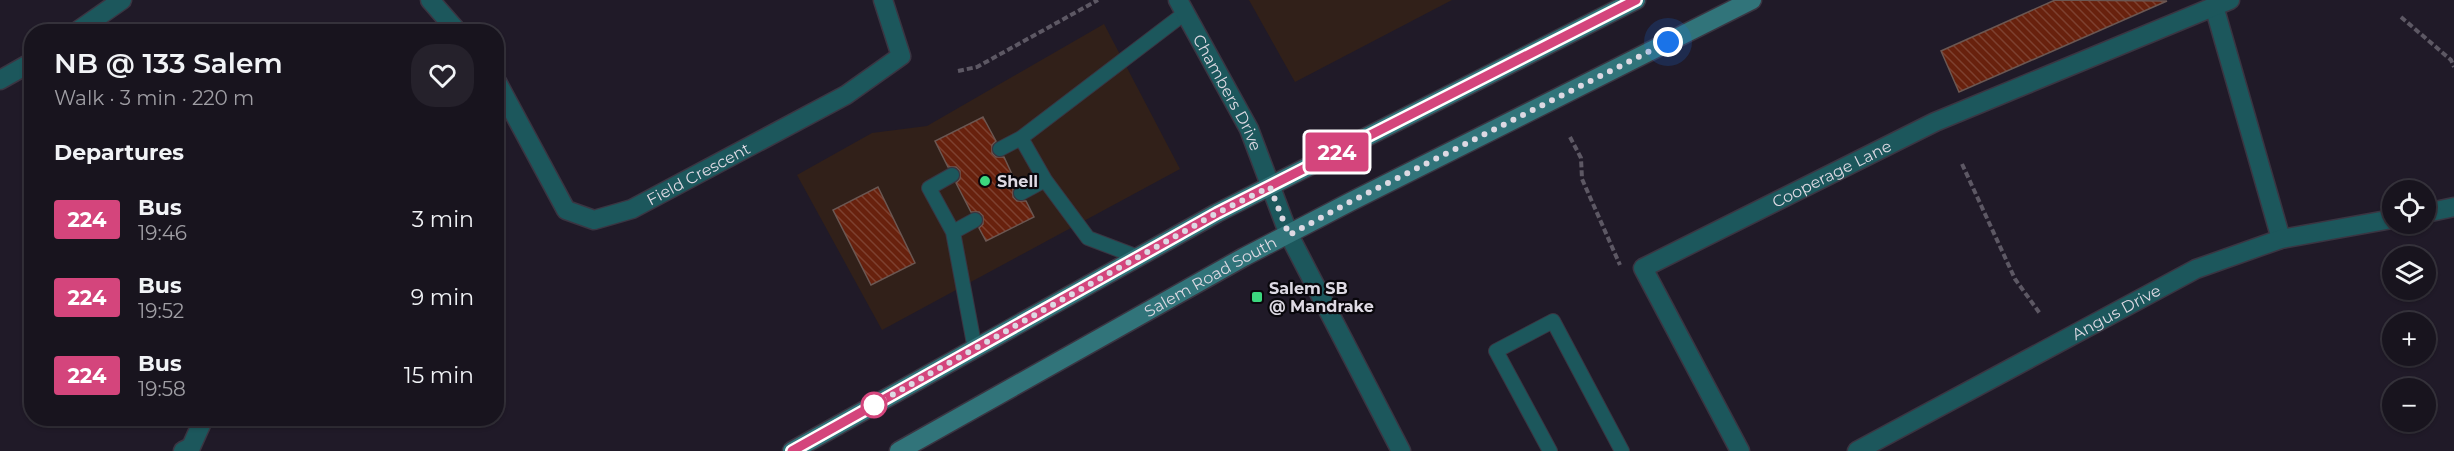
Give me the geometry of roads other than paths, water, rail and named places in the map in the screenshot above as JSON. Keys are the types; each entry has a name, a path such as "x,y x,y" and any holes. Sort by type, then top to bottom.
{"main road":[{"path":"792,451 1138,257 1636,0"},
{"name":"Salem Road South","path":"899,451 1244,257 1752,0"}],"street":[{"path":"88,24 122,0"},
{"path":"430,0 451,24"},
{"name":"Field Crescent","path":"504,95 566,210 594,220 632,209 846,95 901,56 883,0"},
{"name":"Cooperage Lane","path":"1740,451 1643,268 1935,122 2222,3 2281,239"},
{"name":"Chambers Drive","path":"1182,6 1249,129 1289,235 1401,451"},
{"path":"0,80 24,68"},
{"path":"2436,211 2454,207"},
{"name":"Angus Drive","path":"1857,451 2196,269 2281,239 2382,221"},
{"path":"183,451 191,447 200,426"}],"lane":[{"path":"1000,149 1021,138 1182,6"},
{"path":"1021,138 1045,180 1088,237 1138,257"},
{"path":"952,175 929,188 953,232 975,348"},
{"path":"1022,193 1045,180"},
{"path":"953,232 975,220"},
{"path":"1550,451 1496,351 1553,321 1616,449"}],"place":[{"name":"Shell","path":"985,181"},
{"name":"Salem SB @ Mandrake","path":"1257,297"}]}
